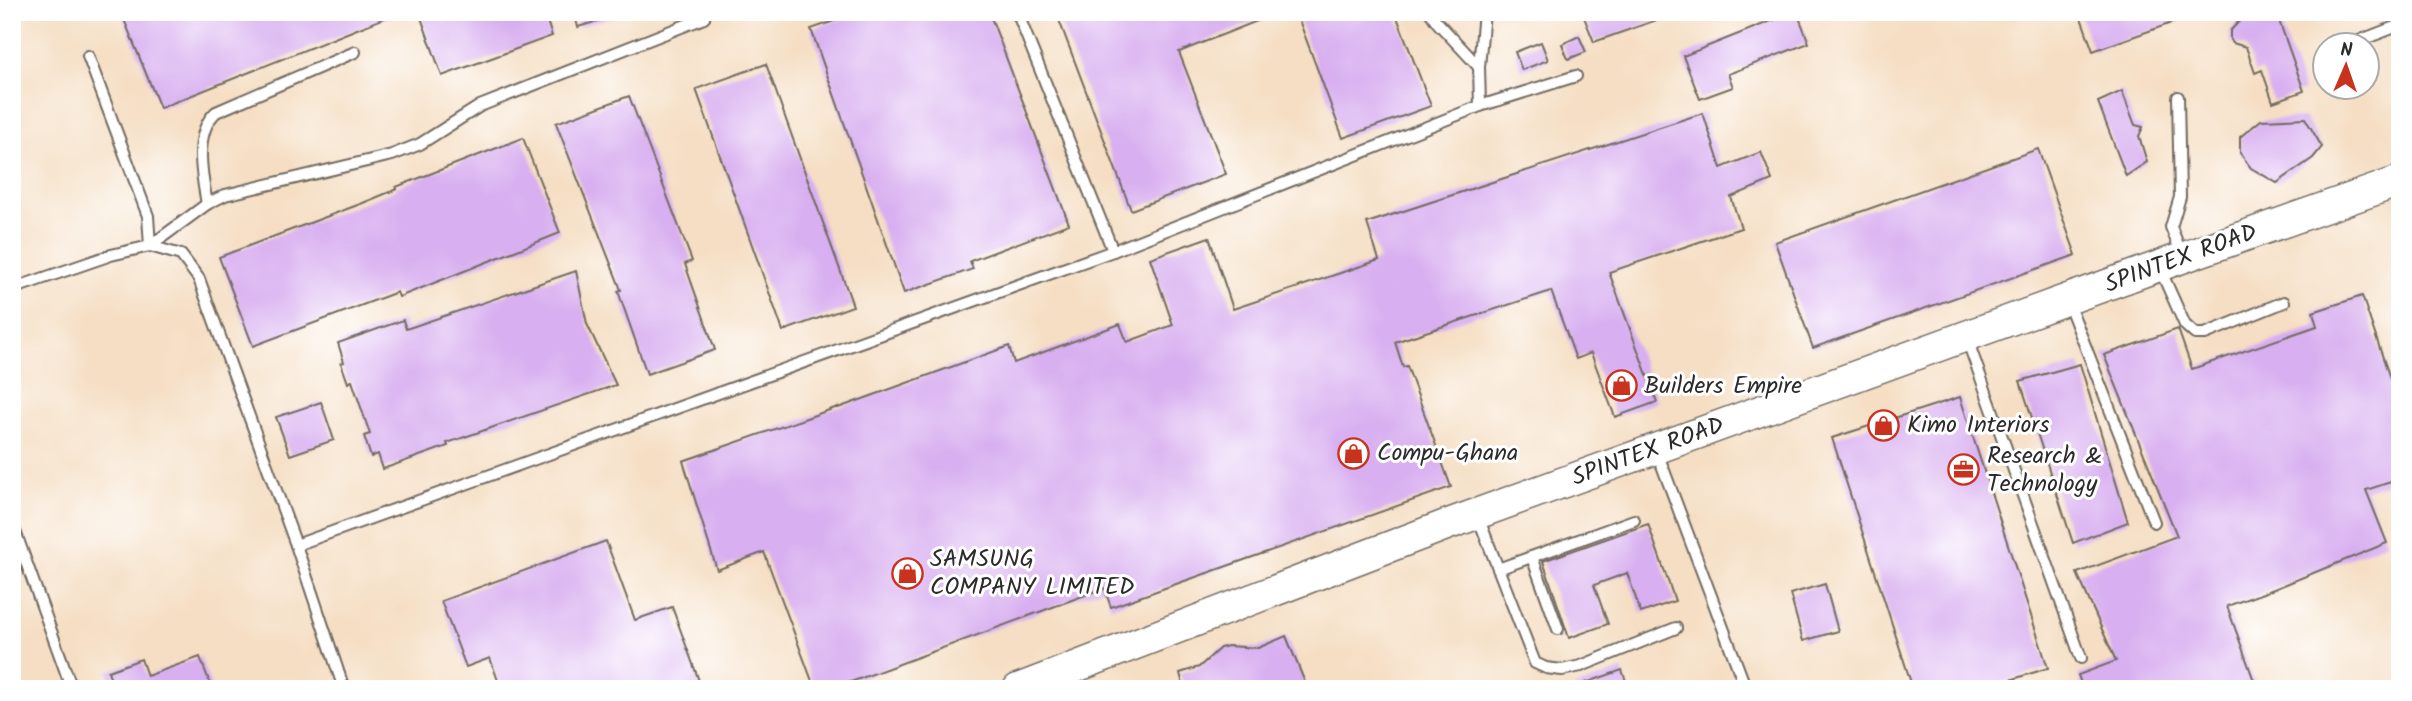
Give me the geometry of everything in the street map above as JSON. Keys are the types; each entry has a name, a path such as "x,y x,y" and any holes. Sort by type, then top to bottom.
{"main road":[{"name":"SPINTEX ROAD","path":"1018,689 1477,514 1966,336 2171,262 2391,192"}],"lane":[{"path":"1017,12 1113,251"},
{"path":"1430,12 1479,67"},
{"path":"1480,106 1479,67 1484,12"},
{"path":"12,289 111,255 150,246 207,204 225,195 392,155 420,144 480,106 704,18"},
{"path":"2380,33 2400,25"},
{"path":"207,204 202,159 207,120 216,112 355,51"},
{"path":"88,56 148,216 150,246"},
{"path":"296,545 1113,251 1480,106 1576,76"},
{"path":"2178,97 2180,197 2171,227 2171,262 2185,326 2195,334 2205,334 2284,302"},
{"path":"150,246 181,255 199,279 296,545 345,689"},
{"path":"2067,300 2154,522"},
{"path":"1966,336 2081,658"},
{"path":"1656,449 1746,689"},
{"path":"1477,514 1535,663 1562,670 1581,666 1676,628"},
{"path":"1498,569 1634,520"},
{"path":"12,523 72,689"},
{"path":"1532,557 1558,629"}],"building":[{"path":"121,12 397,12 397,13 160,108"},
{"path":"419,12 544,12 552,36 442,76"},
{"path":"574,12 615,12 615,16 578,27"},
{"path":"860,12 989,12 1069,224 970,261 973,269 904,293 811,29"},
{"path":"1056,12 1280,12 1179,52 1226,174 1131,210"},
{"path":"1296,12 1395,12 1431,106 1343,138"},
{"path":"1582,12 1673,12 1674,14 1594,42"},
{"path":"1797,12 1809,43 1728,74 1733,87 1700,99 1683,56"},
{"path":"2079,12 2196,12 2197,14 2093,51"},
{"path":"2248,12 2276,12 2304,91 2273,102 2262,70 2255,73 2246,47 2230,40 2230,31"},
{"path":"1579,36 1586,52 1568,59 1562,44"},
{"path":"1541,42 1548,60 1522,70 1515,52"},
{"path":"766,64 853,306 783,331 696,89"},
{"path":"2122,91 2135,125 2143,127 2139,136 2147,162 2126,176 2098,102"},
{"path":"629,96 692,261 685,264 715,350 647,374 618,291 621,290 556,123"},
{"path":"1703,113 1721,168 1761,152 1772,180 1731,197 1741,228 1609,272 1657,402 1615,417 1591,353 1576,359 1551,291 1395,342 1403,367 1407,366 1451,487 1111,607 1104,588 832,689 815,689 764,552 717,570 683,461 1009,346 1014,363 1120,324 1127,342 1173,325 1150,258 1209,237 1233,309 1379,260 1367,223"},
{"path":"2305,118 2322,147 2313,158 2277,183 2251,168 2240,153 2240,137 2261,120"},
{"path":"523,138 560,233 399,297 397,292 253,346 219,257 363,203 397,189 396,187"},
{"path":"2038,149 2076,255 1813,348 1775,242"},
{"path":"576,271 587,324 616,385 447,443 448,446 383,469 378,454 371,457 364,436 370,434 352,381 348,383 338,343 403,320 406,329"},
{"path":"2362,296 2400,408 2400,479 2366,490 2387,543 2227,606 2257,689 2083,689 2078,675 2116,661 2077,573 2177,536 2104,355 2178,329 2192,369 2317,326 2313,312"},
{"path":"2080,364 2128,522 2073,543 2020,381"},
{"path":"1960,397 2048,668 1982,689 1913,689 1832,438"},
{"path":"321,402 334,440 290,455 276,417"},
{"path":"1648,524 1675,601 1641,613 1627,573 1594,585 1608,624 1569,638 1543,561"},
{"path":"606,541 635,620 672,607 702,689 501,689 490,658 466,667 441,601"},
{"path":"1825,584 1838,631 1803,641 1790,594"},
{"path":"1286,636 1306,685 1298,689 1184,689 1180,673 1199,667 1220,648 1258,648"},
{"path":"200,657 212,689 114,689 108,671 141,659 147,676"},
{"path":"1622,670 1629,689 1574,687"}],"place":[{"name":"Builders Empire","path":"1621,386"},
{"name":"Kimo Interiors","path":"1884,425"},
{"name":"Compu-Ghana","path":"1354,453"},
{"name":"Research & Technology","path":"1964,470"},
{"name":"SAMSUNG COMPANY LIMITED","path":"907,573"}]}
